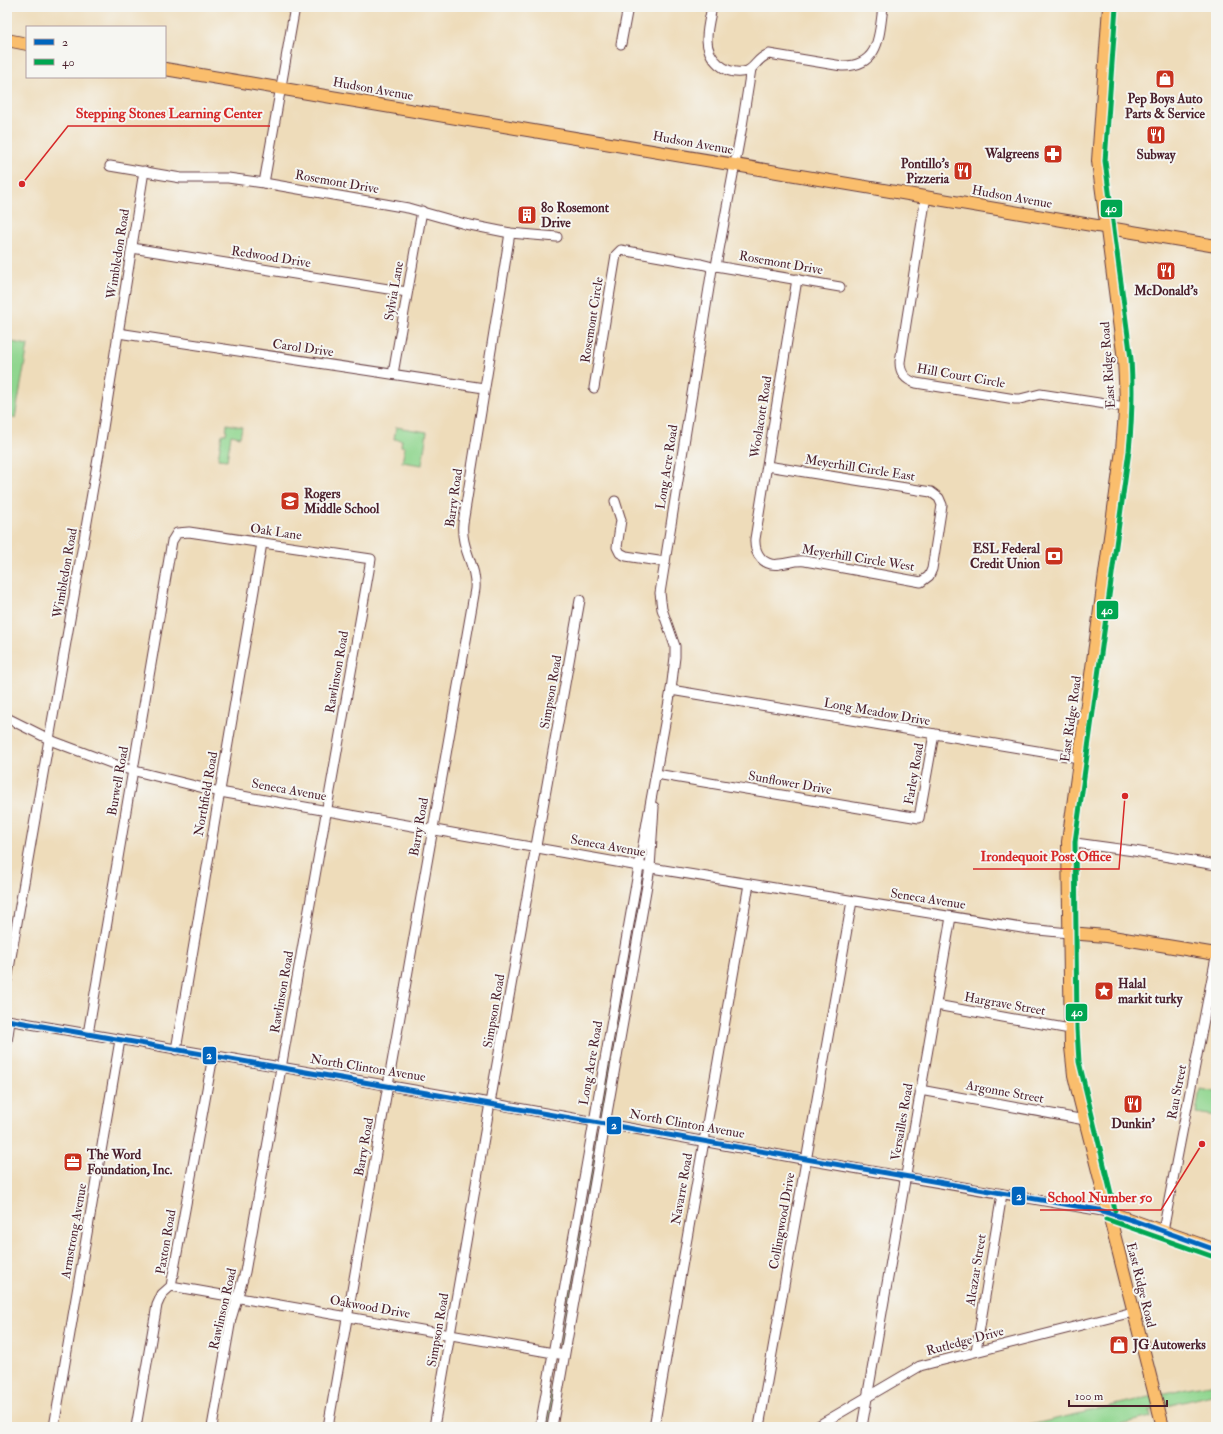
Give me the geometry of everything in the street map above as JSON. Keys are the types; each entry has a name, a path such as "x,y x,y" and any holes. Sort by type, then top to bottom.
{"main road":[{"name":"East Ridge Road","path":"1109,7 1098,156 1124,360 1125,407 1122,450 1068,842 1070,1029 1072,1063 1085,1120 1163,1427"},
{"path":"7,40 26,44"},
{"name":"Hudson Avenue","path":"166,69 280,87 1214,245"},
{"name":"Seneca Avenue","path":"1069,933 1106,936 1216,954"},
{"name":"North Clinton Avenue","path":"1108,1212 1216,1250"}],"street":[{"path":"264,183 295,7"},
{"path":"621,44 628,7"},
{"path":"712,7 707,38 709,51 717,63 728,70 742,71 751,68 759,59 769,54 842,66 852,66 861,63 870,56 876,47 884,7"},
{"name":"Long Acre Road","path":"552,1427 605,1124 645,867 656,774 671,690 675,646 660,601 664,562 714,268 735,164 751,68"},
{"name":"Rosemont Drive","path":"110,166 181,178 228,178 264,183 408,208 465,224 510,233 557,237"},
{"name":"Wimbledon Road","path":"7,980 99,456 144,171"},
{"name":"Hill Court Circle","path":"926,196 900,362 900,368 904,376 916,383 986,395 1020,398 1040,394 1125,407"},
{"name":"Sylvia Lane","path":"393,374 422,211"},
{"name":"Barry Road","path":"328,1427 475,589 475,576 465,550 462,530 510,233"},
{"name":"Redwood Drive","path":"132,248 407,292"},
{"name":"Rosemont Drive","path":"616,255 621,250 701,264 714,268 797,279 840,287"},
{"name":"Rosemont Circle","path":"594,388 616,255"},
{"name":"Woolacott Road","path":"759,557 755,550 755,539 797,279"},
{"name":"Carol Drive","path":"118,333 484,388"},
{"name":"Meyerhill Circle East","path":"767,466 931,492 939,498 942,505"},
{"path":"615,501 621,520 617,547 620,553 626,556 664,562"},
{"name":"Meyerhill Circle West","path":"759,557 778,565 796,560 805,561 921,582 929,576 932,569 942,505"},
{"name":"Oak Lane","path":"177,533 189,532 371,559"},
{"name":"Burwell Road","path":"88,1034 172,541 177,533"},
{"name":"Northfield Road","path":"176,1050 262,543"},
{"name":"Rawlinson Road","path":"212,1427 231,1319 245,1272 371,559"},
{"name":"Simpson Road","path":"434,1427 580,600"},
{"name":"Long Meadow Drive","path":"671,690 1079,758"},
{"name":"Seneca Avenue","path":"7,718 48,740 133,771 220,792 645,867 951,917 1069,933"},
{"name":"Farley Road","path":"919,818 934,734"},
{"name":"Sunflower Drive","path":"656,774 919,818"},
{"path":"1068,842 1216,864"},
{"name":"Long Acre Road","path":"540,1427 594,1122 645,867"},
{"name":"Navarre Road","path":"654,1427 749,884"},
{"name":"Collingwood Drive","path":"759,1427 852,900"},
{"name":"Versailles Road","path":"862,1427 951,917"},
{"name":"Rau Street","path":"1163,1231 1216,957"},
{"name":"Hargrave Street","path":"936,1005 1070,1029"},
{"path":"7,1042 9,1020"},
{"name":"North Clinton Avenue","path":"9,1020 1108,1212"},
{"name":"Armstrong Avenue","path":"54,1427 120,1040"},
{"name":"Paxton Road","path":"136,1427 157,1305 162,1294 171,1286 213,1056"},
{"name":"Argonne Street","path":"920,1090 1085,1120"},
{"name":"Alcazar Street","path":"976,1351 1002,1194"},
{"name":"Oakwood Drive","path":"171,1286 564,1355"},
{"name":"Rutledge Drive","path":"816,1427 920,1366 1134,1312"}],"green space":[{"path":"7,341 28,345 15,418 7,416"},
{"path":"227,424 242,427 240,437 231,435 227,460 218,459 222,434 226,434"},
{"path":"396,427 427,432 422,465 402,462 405,447 401,446 402,440 394,439"},
{"path":"645,872 603,1118 599,1118 642,873"},
{"path":"1200,1089 1216,1092 1216,1116 1196,1113"},
{"path":"599,1128 601,1131 562,1350 558,1350 596,1129"},
{"path":"556,1359 560,1359 549,1427 543,1427"},
{"path":"1216,1383 1216,1394 1150,1410 1151,1417 1109,1427 1022,1427 1187,1388"}],"transit line":[{"name":"40","path":"1115,1210 1079,1062 1077,1029 1075,842 1129,451 1131,416 1131,359 1105,161 1116,7"},
{"name":"2","path":"7,1020 1099,1210 1135,1221 1216,1250"},
{"name":"40","path":"1106,1219 1214,1257"}],"place":[{"name":"Pep Boys Auto Parts & Service","path":"1165,79"},
{"name":"Subway","path":"1156,135"},
{"name":"Walgreens","path":"1053,154"},
{"name":"Pontillo's Pizzeria","path":"963,171"},
{"name":"Stepping Stones Learning Center","path":"22,184"},
{"name":"80 Rosemont Drive","path":"527,215"},
{"name":"McDonald's","path":"1166,271"},
{"name":"Rogers Middle School","path":"290,501"},
{"name":"ESL Federal Credit Union","path":"1054,556"},
{"name":"Irondequoit Post Office","path":"1125,796"},
{"name":"Halal markit turky","path":"1104,991"},
{"name":"Dunkin'","path":"1133,1104"},
{"name":"School Number 50","path":"1202,1144"},
{"name":"The Word Foundation, Inc.","path":"73,1162"},
{"name":"JG Autowerks","path":"1119,1345"}]}
